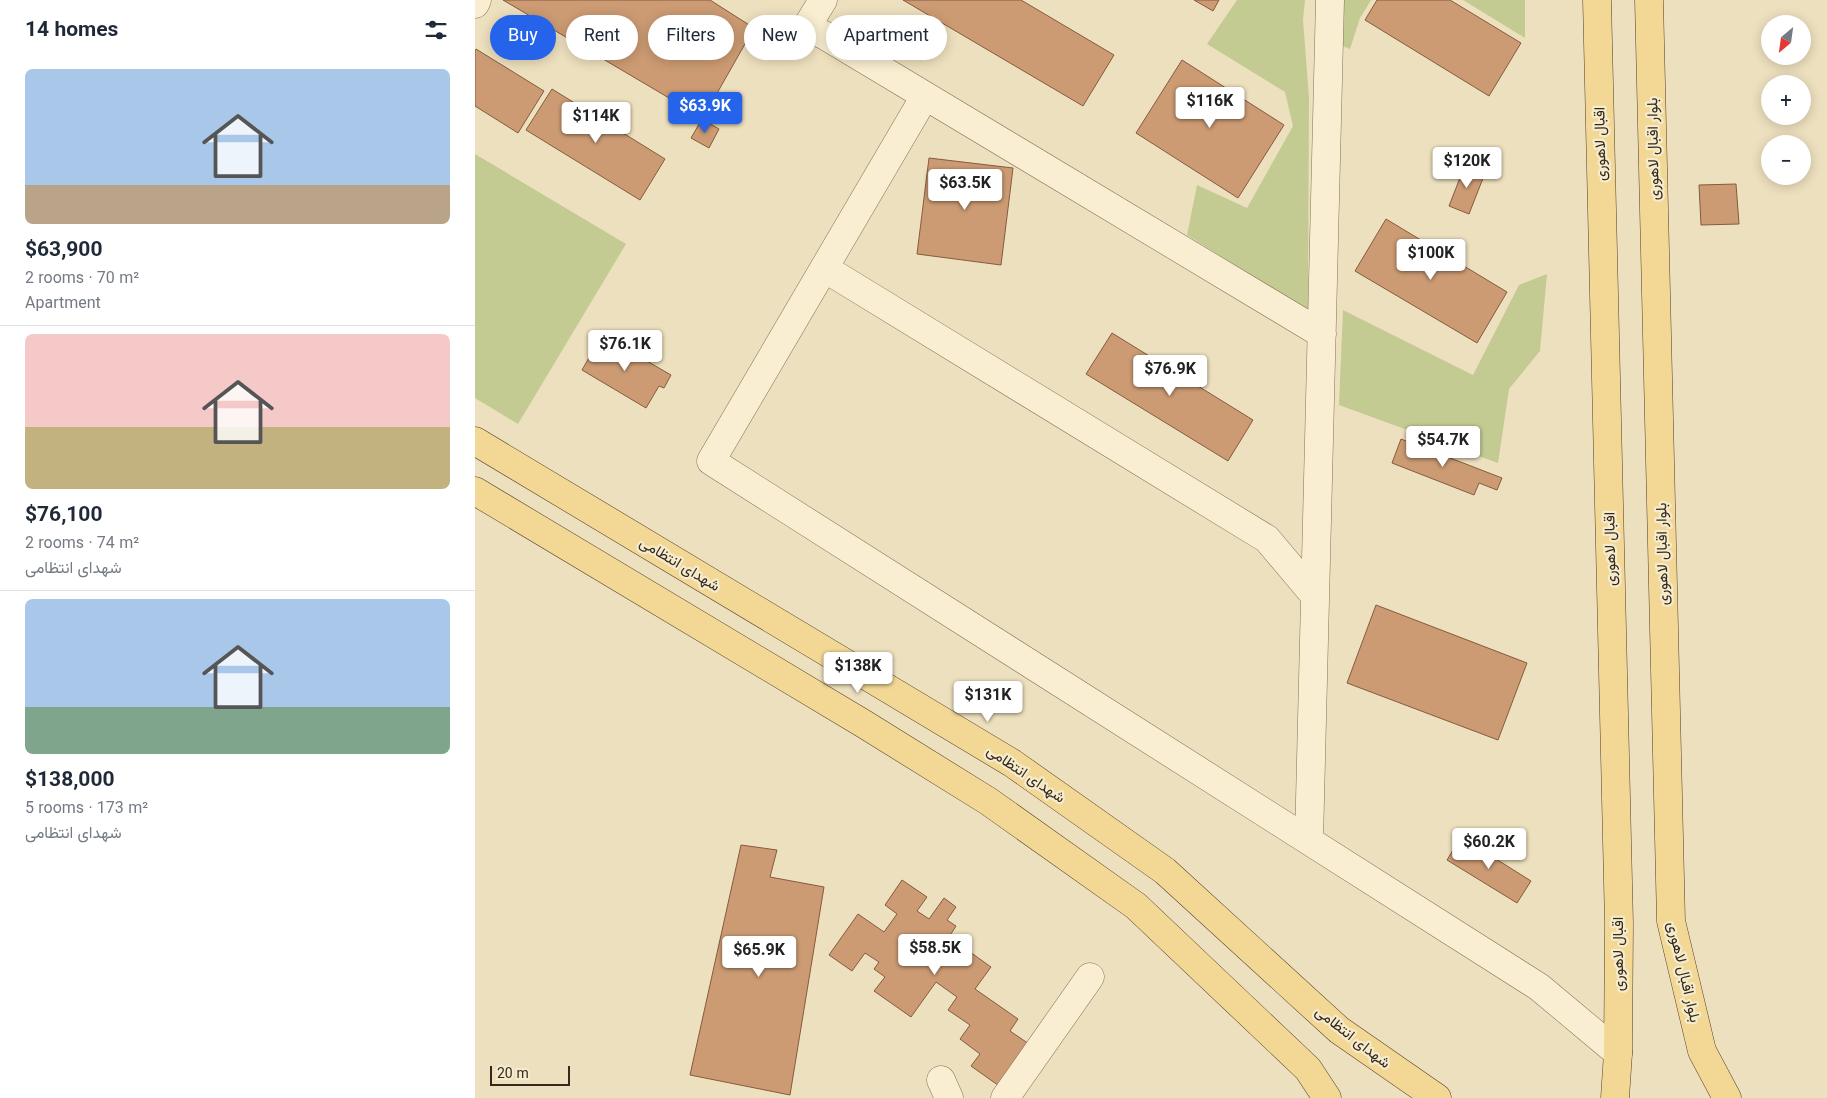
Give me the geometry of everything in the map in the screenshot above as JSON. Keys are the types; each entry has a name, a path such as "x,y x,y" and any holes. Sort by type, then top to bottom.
{"main road":[{"name":"اقبال لاهوری","path":"1597,0 1619,914 1619,1053 1615,1098"},
{"name":"بلوار اقبال لاهوری","path":"1649,0 1671,921 1702,1051 1727,1098"},
{"name":"شهدای انتظامی","path":"475,441 1012,763 1165,871 1339,1030 1437,1098"},
{"path":"475,491 989,801 1136,906 1308,1069 1327,1098"},
{"path":"864,724 887,688"}],"lane":[{"path":"475,4 477,0"},
{"path":"823,0 806,28 824,35 1322,334"},
{"path":"1309,840 1330,0"},
{"path":"925,96 711,461 1539,987 1619,1053"},
{"path":"824,268 1267,539 1315,596"},
{"path":"1005,1098 1091,977"}],"green space":[{"path":"1237,0 1305,0 1303,20 1309,98 1308,311 1187,235 1197,185 1247,208 1293,126 1285,92 1207,44"},
{"path":"1338,0 1371,0 1360,18 1350,49 1336,43"},
{"path":"1463,0 1525,0 1525,38"},
{"path":"475,154 626,244 518,424 475,398"},
{"path":"1547,274 1540,351 1509,389 1498,463 1339,405 1343,310 1473,375 1519,285"}],"building":[{"path":"503,0 710,0 734,15 648,15 648,60 734,60 734,15 744,22 744,46 703,118 605,60 638,60 638,15 566,15 566,37 556,31 556,15 528,15"},
{"path":"903,0 1021,0 1114,55 1083,106 947,26 947,15 928,15"},
{"path":"1194,0 1219,0 1213,11"},
{"path":"1377,0 1450,0 1521,43 1489,96 1365,20"},
{"path":"476,49 490,58 490,60 494,60 544,91 518,133 475,106"},
{"path":"1182,60 1284,125 1238,198 1136,133"},
{"path":"552,89 665,159 640,200 526,130"},
{"path":"702,119 719,129 709,148 691,138"},
{"path":"929,158 1013,168 1001,265 917,254"},
{"path":"1465,165 1485,173 1469,214 1449,206"},
{"path":"1736,184 1739,224 1701,225 1699,185"},
{"path":"1386,219 1507,292 1477,343 1355,271"},
{"path":"1112,333 1253,420 1228,461 1086,374"},
{"path":"602,335 671,375 664,388 659,386 646,408 582,370"},
{"path":"1401,439 1502,478 1497,490 1479,483 1474,495 1392,463"},
{"path":"1376,605 1527,663 1498,740 1347,683"},
{"path":"1461,837 1531,881 1517,903 1447,860"},
{"path":"741,845 777,850 770,877 824,887 790,1095 690,1075"},
{"path":"902,880 927,897 917,911 929,919 944,898 956,907 947,920 956,926 949,937 991,967 975,989 1018,1019 1010,1031 1032,1046 1002,1088 971,1066 980,1054 960,1039 970,1025 948,1010 957,997 936,982 911,1017 874,991 885,977 874,969 879,962 865,953 852,971 829,955 858,914 884,932 897,914 885,905"}]}
